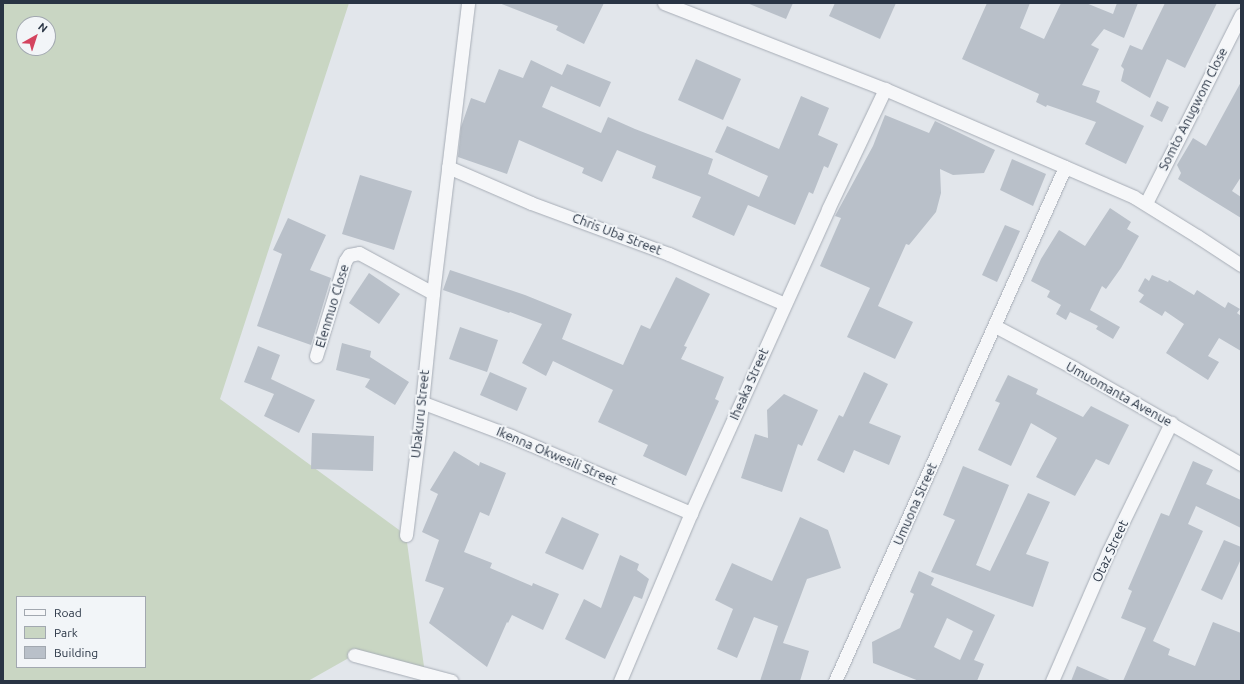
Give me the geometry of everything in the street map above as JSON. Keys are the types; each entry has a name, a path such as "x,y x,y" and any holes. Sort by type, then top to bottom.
{"street":[{"name":"Ubakuru Street","path":"406,535 468,3"},
{"path":"664,3 885,89 1146,203 1241,265"},
{"name":"Somto Anugwom Close","path":"1146,203 1241,15"},
{"name":"Iheaka Street","path":"620,681 691,512 785,304 885,89"},
{"name":"Chris Uba Street","path":"448,167 531,203 670,254 785,304"},
{"name":"Umuona Street","path":"835,681 1065,167"},
{"name":"Elenmuo Close","path":"316,356 345,260 349,255 359,254 433,293"},
{"name":"Umuomanta Avenue","path":"995,326 1074,368 1241,464"},
{"name":"Ikenna Okwesili Street","path":"422,402 511,436 691,512"},
{"name":"Otaz Street","path":"1052,681 1108,552 1170,423"},
{"path":"354,655 452,681"}],"green space":[{"path":"3,3 349,3 220,399 406,535 425,674 354,655 308,681 3,681"}],"building":[{"path":"499,3 604,3 584,44 556,30 558,26"},
{"path":"747,3 793,3 786,19"},
{"path":"835,3 896,3 880,39 829,16"},
{"path":"987,3 1030,3 1020,28 1044,39 1061,3 1086,3 1113,14 1117,3 1138,3 1124,38 1104,29 1091,45 1099,49 1082,85 1100,91 1096,102 1144,126 1126,164 1085,144 1096,122 1047,105 1046,107 1036,102 1039,94 962,59"},
{"path":"1165,3 1217,3 1185,68 1167,59 1150,98 1121,81 1124,69 1121,66 1130,45 1142,50"},
{"path":"696,59 741,79 723,120 678,100"},
{"path":"531,60 562,75 567,64 611,82 600,107 551,86 542,107 601,133 608,117 713,159 708,174 759,197 768,176 715,152 727,126 779,149 801,96 829,108 818,135 838,144 828,168 824,166 813,194 809,192 795,225 748,205 734,236 692,217 701,197 652,178 656,166 617,150 602,182 582,173 584,168 519,140 507,174 458,157 461,127 471,98 485,103 499,69 523,78"},
{"path":"1241,82 1241,177 1232,191 1241,197 1241,218 1178,179 1181,173 1177,165 1193,138 1206,146"},
{"path":"1157,101 1169,107 1162,122 1150,116"},
{"path":"885,115 929,133 935,121 995,150 984,173 953,175 940,169 941,193 936,212 909,245 906,244 878,306 913,322 895,359 847,337 870,288 820,266 841,218 835,216 873,146"},
{"path":"1012,159 1046,174 1033,206 1000,190"},
{"path":"360,175 412,191 394,250 342,234"},
{"path":"1110,208 1131,222 1127,229 1139,236 1121,268 1106,289 1102,286 1090,310 1120,327 1113,339 1096,329 1098,326 1070,312 1066,320 1056,314 1061,305 1047,297 1050,291 1031,281 1041,259 1059,230 1085,246"},
{"path":"288,218 326,235 310,270 331,278 311,345 257,326 282,254 273,250"},
{"path":"1005,225 1020,231 997,282 982,275"},
{"path":"450,270 525,295 572,314 562,339 623,365 641,325 650,329 676,277 710,294 684,346 687,347 681,359 724,377 715,399 719,401 686,476 643,456 648,445 598,422 613,390 553,361 546,376 522,363 542,324 443,290"},
{"path":"369,273 400,294 379,324 349,303"},
{"path":"1152,275 1168,282 1169,280 1194,295 1197,290 1225,308 1228,302 1240,309 1237,313 1241,316 1241,351 1219,338 1208,356 1219,362 1208,380 1166,353 1184,324 1165,311 1162,316 1139,302 1144,295 1138,291 1145,278 1149,281"},
{"path":"460,327 498,340 487,372 449,359"},
{"path":"342,343 371,351 370,357 409,382 395,405 365,387 370,379 336,370"},
{"path":"258,346 280,355 271,379 315,400 299,433 264,416 274,394 244,382"},
{"path":"490,372 527,388 517,411 480,395"},
{"path":"864,372 888,384 869,423 901,436 889,465 854,450 844,473 817,460 839,415 843,417"},
{"path":"1008,375 1038,389 1036,394 1083,417 1091,406 1129,425 1109,465 1096,459 1075,496 1036,477 1057,438 1031,423 1011,466 978,450 1000,403 995,401"},
{"path":"784,394 818,410 802,446 798,444 782,492 741,478 755,434 768,438 767,410"},
{"path":"312,433 374,436 373,471 311,469"},
{"path":"454,451 479,466 480,462 506,473 489,516 480,512 464,552 492,563 490,568 532,586 533,583 559,594 543,630 512,615 508,623 507,622 487,667 429,623 444,588 425,581 439,540 422,532 438,494 430,490"},
{"path":"1193,461 1213,470 1206,484 1241,500 1241,528 1196,506 1188,524 1203,531 1153,641 1170,649 1168,655 1195,666 1213,622 1241,633 1241,681 1123,681 1146,628 1121,618 1132,591 1128,589 1161,513 1169,516"},
{"path":"963,466 1009,485 976,565 990,571 1028,493 1050,502 1026,554 1049,562 1033,607 931,572 955,520 943,515"},
{"path":"562,517 599,534 583,570 545,553"},
{"path":"800,517 828,530 841,568 807,579 783,643 809,651 800,681 760,681 778,626 754,617 737,658 717,649 733,609 715,600 732,563 772,581"},
{"path":"1224,540 1241,547 1241,559 1222,600 1201,590"},
{"path":"620,555 639,564 637,570 649,579 642,599 634,596 605,659 565,639 584,599 601,608"},
{"path":"919,571 934,578 931,585 995,615 974,660 984,664 977,681 919,681 873,663 872,642 900,628 914,594 910,592","holes":["947,618 973,631 960,660 934,647"]},
{"path":"1077,666 1112,681 1071,681"}]}
